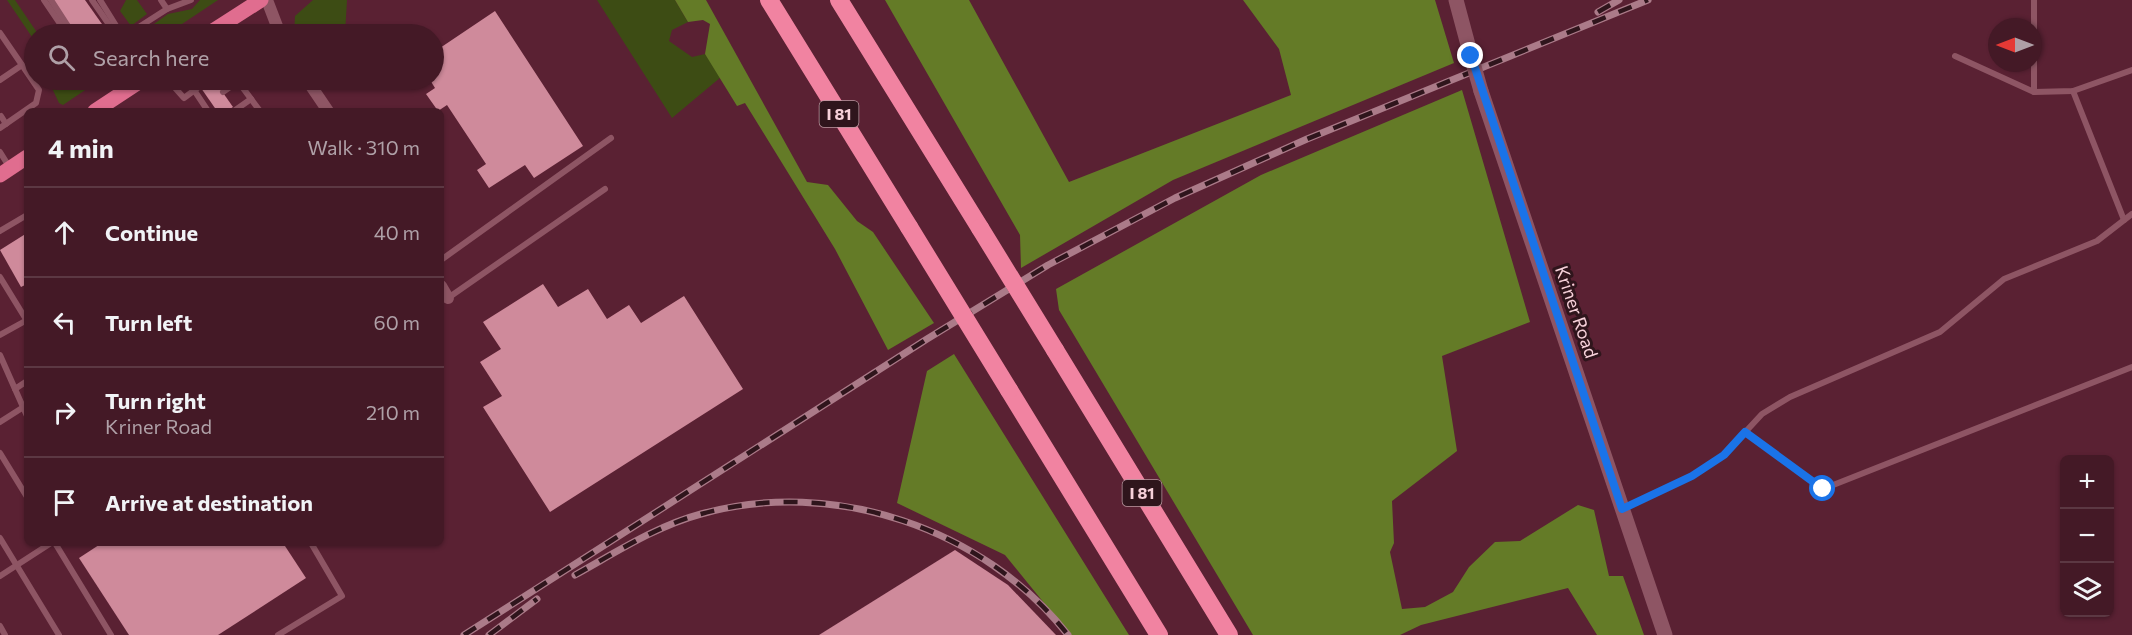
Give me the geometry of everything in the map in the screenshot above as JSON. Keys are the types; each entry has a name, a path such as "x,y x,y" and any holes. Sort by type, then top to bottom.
{"highway":[{"name":"I 81","path":"769,0 1159,635"},
{"name":"I 81","path":"839,0 1229,635"}],"main road":[{"path":"224,24 261,0"},
{"path":"100,108 127,90"},
{"path":"5,172 24,159"}],"street":[{"path":"267,0 276,24"},
{"name":"Kriner Road","path":"1456,0 1481,91 1665,635"},
{"path":"314,90 326,108"},
{"path":"444,291 448,298"}],"lane":[{"path":"44,0 60,24"},
{"path":"51,0 67,24"},
{"path":"92,0 108,24"},
{"path":"100,0 117,24"},
{"path":"161,0 167,9"},
{"path":"141,24 167,9 191,0"},
{"path":"2034,0 2034,92"},
{"path":"0,33 24,68"},
{"path":"1955,56 2034,92 2073,91 2132,70"},
{"path":"4,88 0,80 22,65"},
{"path":"29,108 36,103 39,90"},
{"path":"177,90 184,98 194,90 207,106"},
{"path":"245,90 258,108"},
{"path":"2073,91 2124,220"},
{"path":"238,108 251,99"},
{"path":"17,107 21,114"},
{"path":"1,116 3,126 24,112"},
{"path":"444,258 611,138"},
{"path":"0,152 5,172"},
{"path":"448,298 605,189"},
{"path":"1622,509 1692,476 1716,460 1762,414 1791,397 1940,332 2004,279 2097,241 2132,214"},
{"path":"0,231 24,217"},
{"path":"0,277 24,315"},
{"path":"0,335 24,322"},
{"path":"0,355 24,411"},
{"path":"1745,432 1823,489 2132,367"},
{"path":"15,388 24,383"},
{"path":"0,422 22,408"},
{"path":"0,453 24,492"},
{"path":"0,538 59,635"},
{"path":"0,576 48,546"},
{"path":"55,546 111,635"},
{"path":"278,635 342,596 313,546"},
{"path":"0,627 5,635"}],"green space":[{"path":"7,0 15,0 31,24 24,25"},
{"path":"126,0 137,0 147,14 134,24 130,24 120,11"},
{"path":"200,0 218,0 182,24 154,24 168,14 192,9"},
{"path":"313,0 347,0 346,24 295,24 295,16"},
{"path":"597,0 675,0 688,22 672,30 669,41 692,57 705,54 721,77 672,118"},
{"path":"675,0 706,0 807,182 828,185 857,221 873,232 934,323 888,350 835,249 745,103 737,106 705,54 710,24 703,20 688,22"},
{"path":"885,0 969,0 1069,182 1291,95 1279,49 1243,0 1435,0 1454,63 1173,180 1021,268 1020,235"},
{"path":"53,90 85,90 63,105 59,103"},
{"path":"1462,90 1530,322 1442,356 1457,451 1392,501 1394,543 1390,552 1402,609 1425,607 1453,592 1469,567 1495,542 1520,541 1578,505 1594,510 1609,576 1623,576 1644,635 1597,635 1568,588 1421,625 1400,635 1253,635 1059,310 1056,289 1261,175"},
{"path":"954,354 1129,635 1070,635 1005,555 897,503 927,371"}],"building":[{"path":"52,0 85,0 102,24 69,24"},
{"path":"495,11 583,146 534,178 525,165 489,188 477,170 486,164 447,105 436,108 426,94 432,90 444,90 444,45"},
{"path":"202,90 221,90 233,107 215,108"},
{"path":"24,235 24,286 21,287 0,250"},
{"path":"543,284 558,307 588,289 607,319 629,305 641,323 684,296 743,389 550,512 483,407 502,396 480,362 501,349 483,322"},
{"path":"97,546 285,546 306,578 218,635 129,635 79,558"},
{"path":"955,550 1008,585 1056,635 819,635"}],"railway":[{"path":"1598,12 1619,0"},
{"path":"464,635 927,339 1048,265 1175,198 1307,139 1648,0"},
{"path":"575,575 652,533 701,514 751,504 802,502 853,508 903,521 950,540 994,566 1034,598 1068,635"},
{"path":"489,635 537,599"}],"route":[{"path":"1471,56 1622,509 1692,476 1724,455 1745,432 1823,489"}]}
